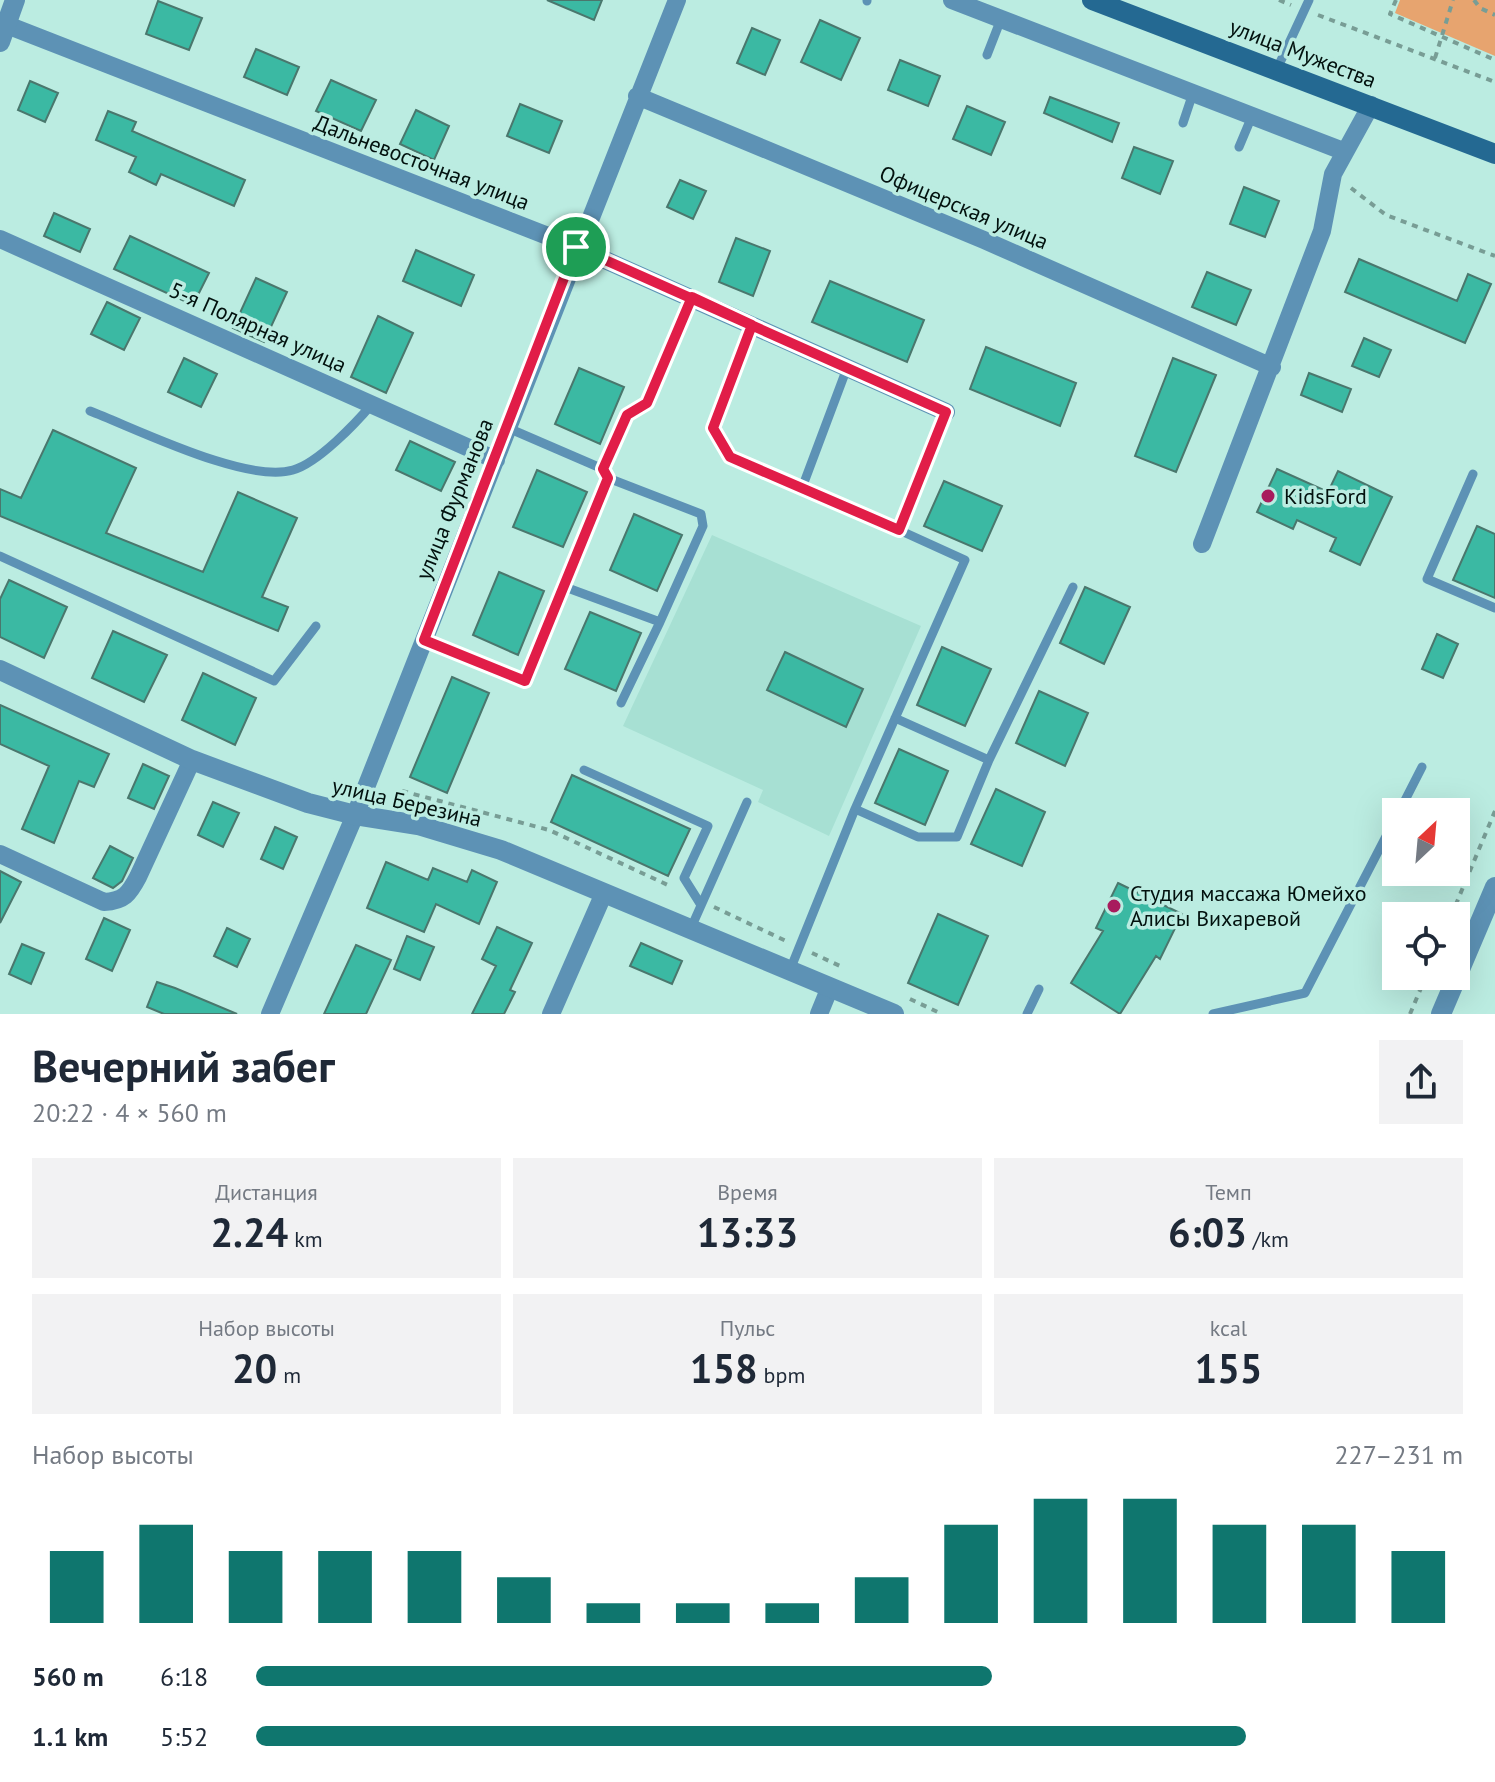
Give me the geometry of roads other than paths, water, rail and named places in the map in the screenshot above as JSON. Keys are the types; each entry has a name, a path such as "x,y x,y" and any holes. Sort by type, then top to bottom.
{"main road":[{"name":"улица Мужества","path":"1092,0 1495,154"}],"street":[{"path":"4,34 15,0"},
{"name":"улица Фурманова","path":"270,1014 355,815 496,460 576,247 677,0"},
{"path":"952,0 1343,151"},
{"name":"Дальневосточная улица","path":"4,34 576,247 946,412"},
{"name":"Офицерская улица","path":"637,96 984,240 1272,367"},
{"path":"1202,544 1322,231 1333,174 1371,105"},
{"name":"5-я Полярная улица","path":"0,239 496,460"},
{"name":"улица Березина","path":"0,670 192,760 308,803 355,815 418,825 472,841 691,928 894,1014"},
{"path":"0,854 104,902 118,901 129,895 192,760"},
{"path":"1441,1014 1495,887"},
{"path":"551,1014 604,893"},
{"path":"819,1014 830,987"}],"lane":[{"path":"1277,69 1307,5"},
{"path":"987,55 1001,19"},
{"path":"1183,123 1193,93"},
{"path":"1239,147 1252,116"},
{"path":"424,640 525,681 565,587 627,415 647,403 692,297"},
{"path":"752,325 713,428 730,457 965,560 855,809 790,970"},
{"path":"802,488 847,368"},
{"path":"90,411 247,471 262,471 294,470 345,435 372,404"},
{"path":"899,530 946,412"},
{"path":"508,428 701,514 703,526 621,703"},
{"path":"1473,474 1427,579 1495,608"},
{"path":"1,559 274,681 316,626"},
{"path":"565,587 660,622"},
{"path":"855,809 918,837 957,837 989,760 1073,587"},
{"path":"895,718 989,760"},
{"path":"1406,798 1422,767"},
{"path":"584,770 708,826 684,878 701,905"},
{"path":"691,928 747,802"},
{"path":"1213,1014 1305,993 1382,844"},
{"path":"1027,1014 1039,989"}],"place":[{"name":"KidsFord","path":"1268,496"},
{"name":"Студия массажа Юмейхо Алисы Вихаревой","path":"1114,906"}]}
